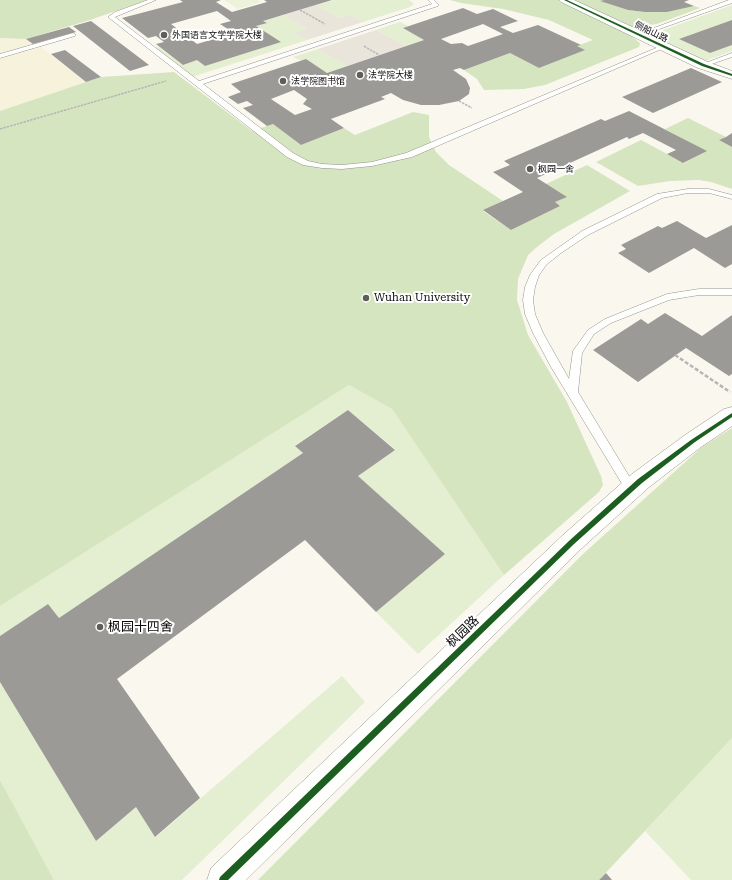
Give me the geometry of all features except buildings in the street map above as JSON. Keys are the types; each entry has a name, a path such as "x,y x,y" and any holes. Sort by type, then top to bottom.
{"street":[{"name":"侧船山路","path":"565,0 703,65 732,75"},
{"name":"枫园路","path":"223,880 572,542 631,489 693,441 732,415"}],"lane":[{"path":"153,0 117,13 111,17 186,76 298,160 322,166 360,166 390,161 409,155 663,47"},
{"path":"197,84 436,5 430,0"},
{"path":"638,35 732,1"},
{"path":"0,56 73,35"},
{"path":"703,65 732,55"},
{"path":"631,489 555,364 530,314 528,300 530,287 535,275 544,262 558,251 585,234 660,196 698,191 732,197"},
{"path":"572,391 577,353 591,332 608,321 648,304 667,298 699,292 732,292"}],"path":[{"path":"0,129 186,76"},
{"path":"675,355 732,394"}],"shaded area":[{"path":"316,5 339,18 350,15 363,22 307,40 294,33 307,29 284,15"},
{"path":"376,30 406,46 347,66 318,49"},
{"path":"0,38 26,39 33,44 0,54"},
{"path":"41,47 86,82 0,111 0,59"}],"green space":[{"path":"0,0 147,0 90,20 26,39 0,38"},
{"path":"224,0 240,0 243,2 241,0 258,0 261,2 238,9"},
{"path":"334,0 409,0 414,4 410,7 363,22 350,15 339,18 316,5"},
{"path":"450,0 558,0 630,35 640,43 639,47 545,85 524,89 484,90 477,79 464,70 510,53 539,68 584,50 577,46 593,40 549,20 503,9"},
{"path":"571,0 604,0 601,1 628,10 645,12 667,12 694,6 700,8 657,24 632,27"},
{"path":"732,5 732,20 679,39 710,53 732,45 732,51 705,61 647,36"},
{"path":"284,15 307,29 295,33 307,40 192,77 155,48 159,47 183,65 197,60 205,66 280,42 256,26 266,23 263,21"},
{"path":"400,22 408,26 403,28 424,40 406,46 376,30"},
{"path":"318,49 347,66 327,73 293,57"},
{"path":"174,72 252,131 273,124 301,145 344,128 355,135 413,112 429,115 429,137 436,152 449,165 503,201 483,211 511,230 560,206 555,202 566,197 546,184 587,165 630,191 554,234 537,247 528,255 518,279 517,300 528,335 567,402 601,476 603,485 599,492 504,575 392,409 349,385 0,606 0,111 101,77"},
{"path":"688,118 726,137 719,140 732,147 732,189 711,182 699,180 670,181 638,186 596,162 641,140 684,163 706,151 665,129"},
{"path":"349,385 392,409 504,575 418,654 376,612 445,554 358,476 395,449 348,410 295,445 303,453 59,618 48,604 0,636 0,606"},
{"path":"732,428 732,738 599,880 258,880 583,554 702,447"},
{"path":"342,676 365,702 182,880 54,880 0,780 0,682 96,841 136,807 156,837"},
{"path":"732,738 732,880 691,880 645,831"},
{"path":"0,780 54,880 0,880"}],"cycle path":[{"path":"565,0 703,65 732,75"},
{"path":"223,880 572,542 640,481 693,441 732,415"}],"place":[{"name":"外国语言文学学院大楼","path":"164,35"},
{"name":"法学院大楼","path":"360,75"},
{"name":"法学院图书馆","path":"283,81"},
{"name":"枫园一舍","path":"530,169"},
{"name":"Wuhan University","path":"366,298"},
{"name":"枫园十四舍","path":"100,627"}]}
